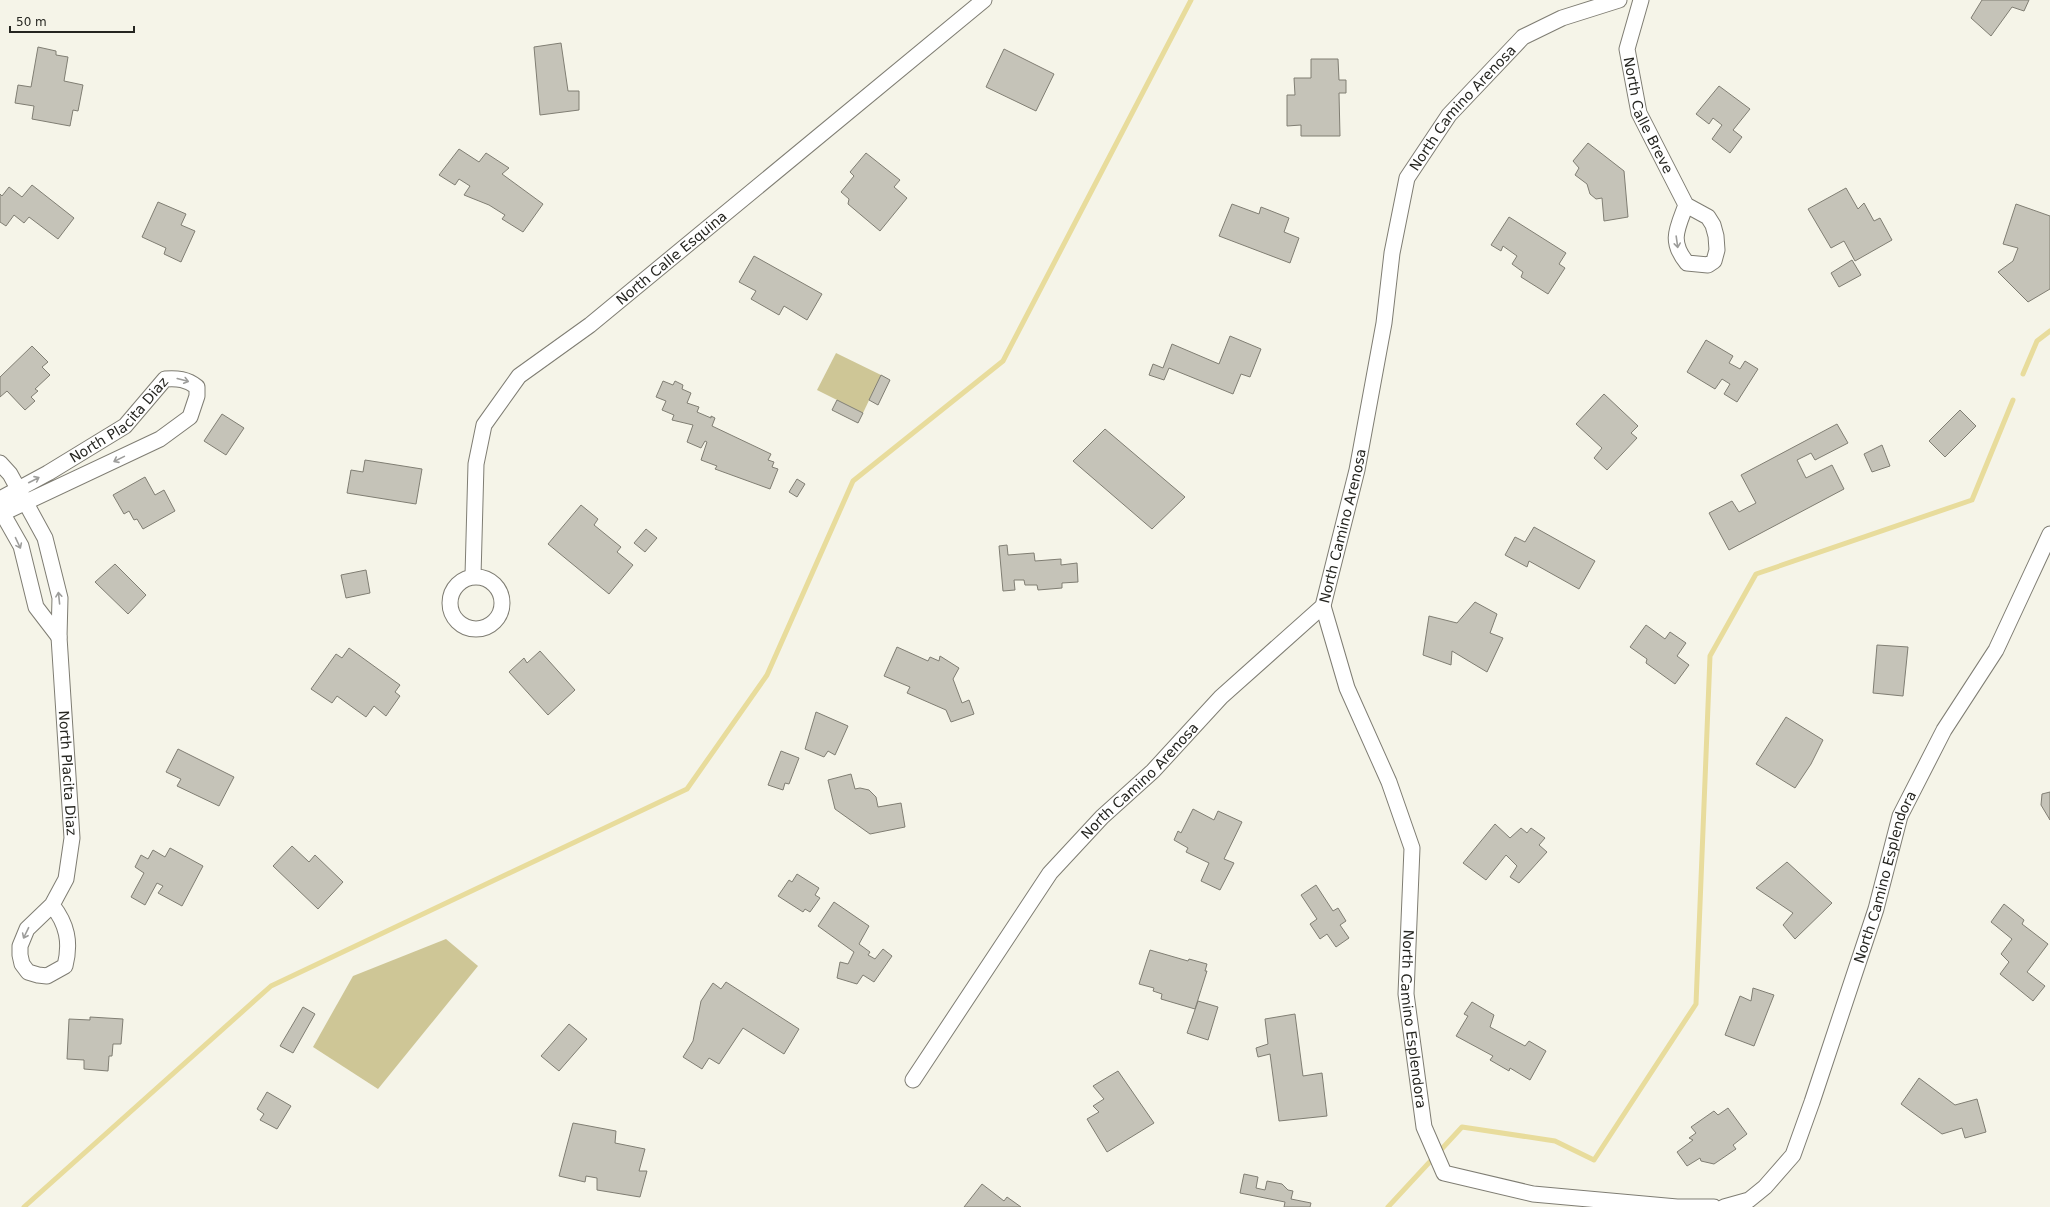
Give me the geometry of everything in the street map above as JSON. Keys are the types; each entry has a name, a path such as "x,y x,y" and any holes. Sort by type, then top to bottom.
{"street":[{"name":"North Calle Esquina","path":"473,576 476,464 484,426 519,376 590,325 984,0"},
{"name":"North Camino Arenosa","path":"913,1080 1050,873 1102,817 1153,772 1222,697 1323,606 1357,470 1384,323 1392,253 1407,178 1449,115 1523,37 1562,18 1619,0"},
{"name":"North Calle Breve","path":"1641,0 1626,49 1639,113 1686,205"},
{"name":"North Placita Diaz","path":"165,379 182,379 191,382 197,387 197,396 190,417 160,439 26,502 1,507 18,488 48,473 125,426 165,379"},
{"name":"North Placita Diaz","path":"0,463 10,474 45,538 60,598 59,637 72,838 66,879 52,905"},
{"path":"1,507 21,546 36,607 59,637"},
{"name":"North Camino Esplendora","path":"1724,1207 1748,1200 1765,1187 1793,1155 1876,909 1900,816 1944,730 1996,650 2050,534"},
{"name":"North Camino Esplendora","path":"1323,606 1346,688 1389,782 1412,848 1406,994 1424,1127 1444,1173 1532,1194 1677,1207 1714,1207"}],"shaded area":[{"path":"836,353 881,375 863,413 817,390"},
{"path":"446,939 478,966 378,1089 313,1047 353,976"}],"building":[{"path":"1982,0 2029,0 2024,11 2012,7 1991,36 1971,18"},
{"path":"561,43 568,91 579,91 579,110 540,115 534,47"},
{"path":"38,47 56,51 56,55 68,57 64,81 83,85 78,111 73,110 70,126 32,119 34,106 15,103 18,85 31,87"},
{"path":"1004,49 1054,74 1036,111 986,87"},
{"path":"1311,59 1338,59 1339,80 1346,80 1346,93 1339,93 1340,136 1301,136 1301,125 1287,126 1287,95 1295,95 1294,78 1311,78"},
{"path":"1719,86 1750,109 1733,130 1742,137 1730,153 1712,139 1722,125 1713,118 1709,124 1696,114"},
{"path":"1588,143 1624,171 1628,217 1604,221 1602,198 1596,199 1590,194 1587,184 1575,175 1579,168 1573,161"},
{"path":"459,149 479,162 486,153 509,168 502,174 543,204 523,232 502,219 505,215 489,205 464,195 470,186 459,179 455,185 439,175"},
{"path":"866,153 900,180 894,187 907,198 880,231 848,204 849,199 841,192 854,176 850,172"},
{"path":"32,185 74,218 58,239 29,217 24,223 14,215 6,226 0,222 0,194 2,196 9,187 22,197"},
{"path":"1846,188 1858,209 1864,203 1874,221 1880,218 1892,240 1855,261 1844,241 1831,248 1808,209"},
{"path":"158,202 186,214 181,225 195,231 181,262 164,254 166,248 142,237"},
{"path":"1232,204 1259,214 1261,207 1289,218 1284,232 1299,238 1290,263 1219,236"},
{"path":"2016,204 2050,216 2050,289 2028,302 1998,272 2013,261 2018,248 2003,244"},
{"path":"1509,217 1566,253 1559,264 1565,268 1548,294 1521,277 1523,272 1512,264 1517,256 1503,246 1501,251 1491,245"},
{"path":"754,256 822,294 807,320 784,306 779,315 751,299 756,291 739,282"},
{"path":"1852,260 1861,275 1839,287 1831,273"},
{"path":"1230,336 1261,349 1250,377 1241,374 1233,394 1169,368 1164,380 1149,375 1153,364 1163,368 1172,344 1219,364"},
{"path":"1706,340 1733,356 1729,363 1740,369 1745,361 1758,369 1737,402 1724,394 1730,384 1722,379 1715,389 1687,372"},
{"path":"32,346 48,362 42,367 50,375 35,389 38,391 31,397 35,401 25,410 7,391 0,397 0,377"},
{"path":"881,375 890,380 878,405 869,400"},
{"path":"663,381 673,385 675,381 683,385 682,389 691,393 687,403 699,407 697,412 711,418 711,416 715,418 712,426 771,454 768,460 774,462 772,467 778,469 770,489 715,469 717,466 701,460 707,442 705,441 701,448 687,442 693,425 672,420 674,415 662,410 666,401 656,397"},
{"path":"1604,394 1638,426 1631,433 1637,438 1607,470 1594,458 1602,448 1576,424"},
{"path":"837,400 863,413 858,423 832,410"},
{"path":"1960,410 1976,426 1945,457 1929,441"},
{"path":"222,414 244,428 226,455 204,441"},
{"path":"1837,424 1848,443 1815,460 1811,453 1797,460 1806,478 1832,465 1844,489 1729,550 1709,513 1732,501 1739,512 1756,503 1741,475"},
{"path":"1105,429 1185,497 1152,529 1073,461"},
{"path":"1882,445 1890,466 1872,472 1864,454"},
{"path":"365,460 422,469 416,504 347,493 351,470 363,472"},
{"path":"145,477 155,495 164,490 175,511 143,529 137,519 134,520 129,511 124,514 113,495"},
{"path":"797,479 805,484 797,497 789,492"},
{"path":"581,505 598,519 594,525 621,547 617,552 633,565 609,594 548,544"},
{"path":"1534,527 1595,561 1579,589 1529,561 1527,567 1505,555 1515,537 1525,542"},
{"path":"646,529 657,538 645,552 634,543"},
{"path":"1007,545 1008,555 1034,553 1035,561 1061,559 1061,565 1077,563 1078,582 1062,583 1062,588 1038,590 1037,585 1025,585 1024,580 1014,580 1015,590 1003,591 999,546"},
{"path":"115,564 146,595 128,614 95,582"},
{"path":"366,570 370,593 346,598 341,575"},
{"path":"1475,602 1497,614 1490,633 1503,638 1487,672 1452,651 1451,665 1423,655 1429,616 1457,623"},
{"path":"1646,625 1665,639 1670,632 1686,643 1677,656 1689,665 1675,684 1646,663 1647,659 1630,647"},
{"path":"1877,645 1908,647 1903,696 1873,693"},
{"path":"897,647 928,661 930,657 939,661 940,656 959,668 953,679 962,703 969,700 974,714 951,722 946,710 907,693 910,687 884,676"},
{"path":"349,648 400,685 395,692 400,696 386,716 374,706 366,717 337,696 332,703 311,689 336,654 342,658"},
{"path":"540,651 575,690 548,715 509,672 524,658 527,663"},
{"path":"816,712 848,726 835,755 828,751 824,757 805,749"},
{"path":"1786,717 1823,740 1811,764 1795,788 1756,764"},
{"path":"178,749 234,777 219,806 177,786 181,779 166,772"},
{"path":"781,751 799,758 789,784 785,783 783,790 768,785"},
{"path":"851,774 855,789 860,788 869,790 876,797 878,807 901,803 905,827 870,834 835,809 828,780"},
{"path":"2050,792 2050,820 2041,805 2042,794"},
{"path":"1193,809 1214,820 1218,811 1242,822 1224,859 1234,863 1220,890 1201,881 1209,863 1186,852 1188,848 1174,840 1178,831 1181,833"},
{"path":"1495,824 1510,838 1521,828 1527,833 1531,828 1545,838 1539,845 1547,852 1519,883 1510,877 1517,866 1506,855 1486,880 1463,863"},
{"path":"292,846 309,862 315,855 343,882 318,909 273,866"},
{"path":"170,848 203,866 182,906 158,893 163,886 157,883 145,905 131,897 144,873 135,867 141,855 148,859 153,850 165,857"},
{"path":"1787,862 1832,903 1795,939 1783,925 1793,913 1756,888"},
{"path":"797,874 819,888 815,895 820,898 810,912 805,909 803,912 778,896 789,880 792,882"},
{"path":"1316,885 1333,911 1338,908 1346,921 1340,925 1349,938 1336,947 1327,934 1320,939 1310,924 1317,919 1301,895"},
{"path":"834,902 869,926 859,944 870,952 868,955 875,959 883,949 892,956 874,982 863,975 857,984 837,978 840,962 848,964 854,952 818,926"},
{"path":"2004,904 2024,920 2022,924 2048,944 2027,972 2045,986 2033,1001 2000,974 2009,962 2001,954 2012,939 1991,922"},
{"path":"1150,950 1188,961 1189,959 1207,964 1205,971 1207,971 1195,1009 1161,999 1162,994 1153,991 1154,988 1139,984"},
{"path":"726,982 799,1029 784,1054 743,1028 719,1064 709,1058 702,1069 683,1057 693,1041 701,1001 713,983 721,989"},
{"path":"1753,988 1774,995 1754,1046 1725,1035 1740,996 1751,1001"},
{"path":"1198,1001 1218,1007 1208,1040 1187,1033"},
{"path":"1472,1002 1494,1015 1490,1027 1525,1046 1529,1041 1546,1051 1530,1080 1510,1068 1509,1071 1490,1060 1493,1056 1456,1036 1468,1016 1464,1014"},
{"path":"303,1007 315,1014 293,1053 280,1046"},
{"path":"1295,1014 1303,1076 1322,1073 1327,1116 1279,1121 1270,1054 1258,1057 1256,1048 1268,1044 1265,1019"},
{"path":"90,1017 123,1019 121,1044 113,1044 112,1056 109,1056 108,1071 84,1069 84,1060 67,1059 69,1019 90,1020"},
{"path":"569,1024 587,1039 559,1071 541,1056"},
{"path":"1118,1071 1154,1123 1107,1152 1087,1119 1099,1112 1093,1106 1104,1099 1093,1086"},
{"path":"1919,1078 1955,1105 1977,1099 1986,1132 1965,1138 1962,1128 1942,1134 1901,1104"},
{"path":"267,1092 291,1106 277,1129 260,1120 264,1114 257,1109"},
{"path":"1728,1108 1747,1134 1733,1145 1736,1149 1714,1164 1701,1161 1700,1158 1687,1166 1677,1152 1693,1140 1689,1138 1696,1133 1691,1127 1714,1111 1718,1115"},
{"path":"573,1123 616,1131 615,1143 645,1149 639,1171 647,1171 640,1197 597,1190 597,1178 586,1176 585,1182 559,1176"},
{"path":"1244,1174 1258,1177 1256,1188 1265,1190 1267,1181 1282,1184 1288,1190 1293,1191 1291,1199 1311,1203 1310,1207 1284,1207 1285,1202 1240,1193"},
{"path":"982,1184 1004,1201 1007,1197 1021,1207 964,1207"}],"waterway":[{"path":"24,1207 271,986 687,789 767,675 853,481 1003,361 1191,0"},
{"path":"2023,374 2037,341 2050,331"},
{"path":"1388,1207 1462,1127 1555,1141 1594,1160 1696,1004 1710,656 1756,574 1972,500 2013,400"}]}
